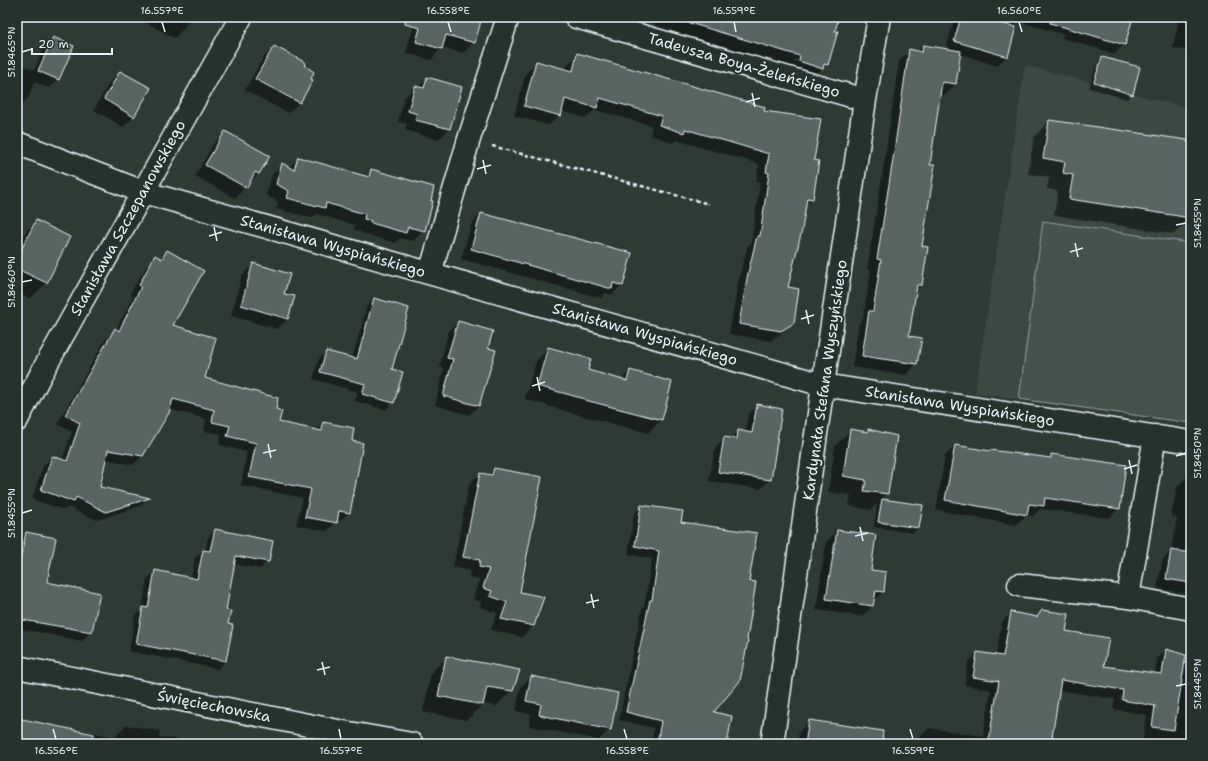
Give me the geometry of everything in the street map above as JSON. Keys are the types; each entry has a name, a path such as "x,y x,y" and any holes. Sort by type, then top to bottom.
{"street":[{"name":"Stanisława Szczepanowskiego","path":"17,420 41,374 241,17"},
{"path":"430,273 469,139 508,17"},
{"name":"Tadeusza Boya-Żeleńskiego","path":"576,17 865,100"},
{"name":"Kardynała Stefana Wyszyńskiego","path":"772,744 823,385 865,100 879,17"},
{"name":"Stanisława Wyspiańskiego","path":"17,143 143,192 823,385 1191,442"},
{"path":"1128,597 1155,436"},
{"path":"1019,585 1128,597 1191,609"},
{"name":"Święciechowska","path":"17,667 330,730 412,744"}],"path":[{"path":"469,139 710,204"}],"shaded area":[{"path":"1025,65 1191,109 1191,423 975,393"},
{"path":"1043,221 1191,243 1191,423 1019,399"}],"building":[{"path":"406,17 482,17 475,43 446,35 442,49 416,42 420,28 405,24"},
{"path":"687,17 839,17 835,31 838,31 828,65 824,64 823,69 799,61 800,56 686,22"},
{"path":"961,17 977,17 1016,27 1008,57 954,41"},
{"path":"1051,17 1133,17 1125,45 1050,23"},
{"path":"53,37 74,46 59,80 38,71"},
{"path":"923,45 961,51 956,84 942,82 930,165 935,165 922,246 928,247 922,285 917,285 909,336 922,338 917,364 862,356 869,311 873,311 881,260 877,259 909,49 922,52"},
{"path":"274,46 306,63 304,65 314,72 311,79 313,80 300,103 255,79"},
{"path":"577,53 765,107 764,111 821,119 814,160 819,161 813,199 807,198 802,230 788,287 799,289 794,323 781,331 739,324 748,273 757,236 760,236 769,173 766,172 769,154 685,129 684,133 659,125 662,116 600,98 597,108 565,99 561,116 524,106 536,61 573,71"},
{"path":"1102,57 1140,67 1133,95 1094,82"},
{"path":"120,71 151,88 134,117 104,99"},
{"path":"427,77 462,87 450,129 415,120 417,114 408,111 415,86 424,88"},
{"path":"1049,120 1187,140 1187,142 1191,142 1191,218 1069,199 1073,175 1063,173 1065,162 1043,158"},
{"path":"225,131 270,156 259,174 255,172 247,188 205,165"},
{"path":"298,157 369,177 371,169 434,187 431,201 433,201 425,231 408,227 406,233 371,223 371,221 364,219 365,214 326,203 325,208 287,198 289,191 276,184 282,163 294,170"},
{"path":"481,213 632,253 623,286 613,283 612,289 471,249"},
{"path":"36,220 70,237 47,283 17,269 17,258"},
{"path":"167,250 204,271 173,325 216,338 205,378 278,398 276,409 282,411 279,422 322,431 323,422 354,428 352,441 363,443 357,477 350,513 339,511 337,523 305,517 311,489 249,477 256,443 227,436 230,426 212,422 214,410 173,399 169,413 143,456 108,450 100,487 150,498 106,512 76,497 74,502 41,490 52,456 67,461 80,423 65,415 115,328 119,331 141,287 139,285 155,255 162,259"},
{"path":"253,263 290,274 284,294 295,296 288,319 241,305"},
{"path":"374,298 409,308 392,369 403,372 394,403 362,394 365,384 320,372 326,351 357,359"},
{"path":"458,321 493,331 488,348 496,350 479,406 443,396 453,359 447,358"},
{"path":"548,347 591,359 588,370 627,381 630,370 672,382 662,420 537,386"},
{"path":"757,404 782,409 771,480 718,472 724,437 737,439 738,430 752,433"},
{"path":"850,429 868,432 868,429 897,436 888,494 864,491 866,480 843,476"},
{"path":"955,445 990,451 1051,458 1051,454 1126,465 1120,509 1045,498 1044,506 1029,504 1027,515 945,500"},
{"path":"494,468 542,477 520,592 544,597 534,626 501,619 507,602 490,596 492,591 483,588 489,569 479,567 480,560 463,557 480,473 492,475"},
{"path":"882,499 923,505 919,528 878,522"},
{"path":"641,505 683,511 681,522 757,533 749,581 756,582 748,640 740,681 714,712 732,716 727,744 688,744 658,738 661,721 626,712 650,600 652,600 659,551 635,546"},
{"path":"215,529 273,541 269,562 236,556 226,610 231,611 228,624 233,625 226,661 136,644 143,607 148,608 155,570 197,579 203,550 210,551"},
{"path":"837,530 876,535 871,570 886,572 884,592 876,591 873,606 826,599"},
{"path":"26,532 56,538 47,582 100,593 92,632 17,619 17,574"},
{"path":"1171,550 1191,553 1191,583 1166,579"},
{"path":"1042,610 1069,614 1066,631 1109,638 1104,666 1162,674 1166,649 1186,655 1174,730 1152,727 1155,706 1122,700 1123,690 1061,680 1051,744 988,744 999,681 973,677 977,652 1003,656 1011,612 1037,617"},
{"path":"446,656 520,670 513,691 487,687 483,705 438,696"},
{"path":"531,676 618,693 611,730 539,715 541,704 526,701"},
{"path":"17,718 94,734 93,744 17,744"},
{"path":"809,720 883,731 882,744 805,744"}]}
